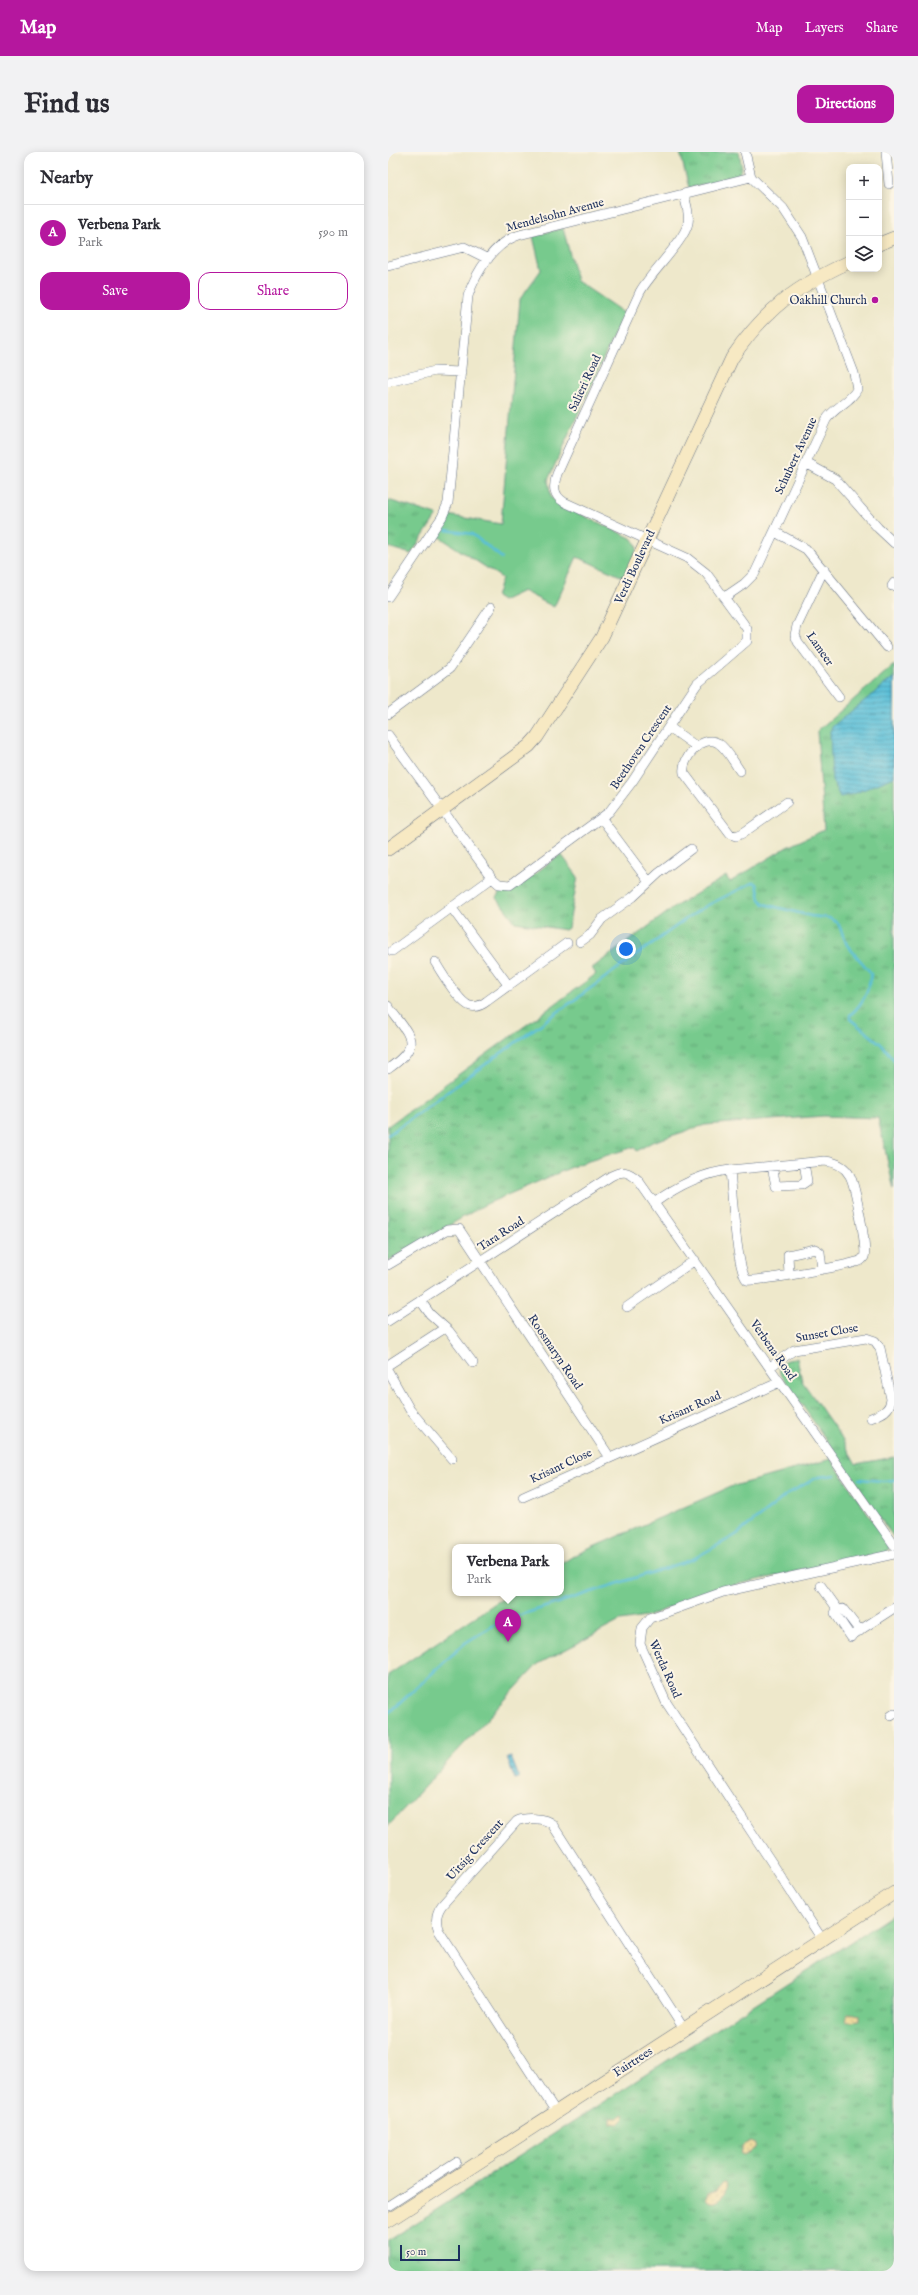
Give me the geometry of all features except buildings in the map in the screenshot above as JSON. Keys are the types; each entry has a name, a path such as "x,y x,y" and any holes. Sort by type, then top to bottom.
{"street":[{"path":"744,152 751,177 778,202 797,227 818,276"},
{"path":"886,152 889,184"},
{"name":"Mendelsohn Avenue","path":"388,597 442,517 448,503 468,296 472,285 488,259 500,245 513,237 751,177"},
{"name":"Salieri Road","path":"647,541 564,502 556,495 554,483 642,287 686,228 688,217 684,195"},
{"path":"882,243 894,238"},
{"path":"388,266 464,247 488,259"},
{"path":"882,251 894,247"},
{"name":"Verdi Boulevard","path":"388,849 529,746 538,737 602,637 732,358 745,340 781,302 796,289 818,276 846,263"},
{"name":"Schubert Avenue","path":"724,597 744,584 755,572 832,411 853,395 858,389 854,374 818,276"},
{"path":"388,382 435,371 461,372"},
{"path":"806,463 835,479 878,528 894,542"},
{"path":"775,532 802,546 824,569 887,647"},
{"name":"Beethoven Crescent","path":"492,878 503,885 514,884 602,819 620,798 701,680 747,641 747,629 724,597 694,562 647,541"},
{"name":"Lameer","path":"824,569 797,626 795,635 798,642 839,697"},
{"path":"388,714 450,668 491,607"},
{"path":"669,727 697,747"},
{"path":"388,735 492,878 392,951"},
{"path":"740,771 718,742 710,741 697,747 685,762 684,773 732,836 743,833 787,802"},
{"path":"602,819 649,882"},
{"path":"580,942 590,935 602,919 632,897 691,849"},
{"path":"451,907 508,986"},
{"path":"435,962 461,998 471,1006 481,1005 567,943"},
{"path":"388,1006 407,1032 411,1044 407,1055 388,1069"},
{"path":"654,1203 691,1181 706,1175 730,1170 825,1160 834,1162 844,1167 850,1176 860,1218 865,1252 863,1259 857,1262 822,1269 750,1280 744,1275 738,1246 730,1170"},
{"path":"772,1166 776,1186 801,1185 807,1181 804,1163"},
{"name":"Tara Road","path":"388,1321 611,1176 623,1171 628,1172"},
{"name":"Verbena Road","path":"628,1172 638,1180 894,1545"},
{"name":"Roosmaryn Road","path":"388,1265 452,1228 459,1229 609,1456"},
{"path":"789,1274 788,1255 815,1249 820,1252 822,1269"},
{"path":"628,1307 695,1260"},
{"path":"420,1300 430,1314 445,1328 473,1363"},
{"path":"388,1365 445,1328"},
{"name":"Sunset Close","path":"770,1367 794,1350 866,1338 871,1339 880,1348 890,1399 890,1404 884,1412 871,1418"},
{"path":"388,1371 410,1410 452,1459"},
{"name":"Krisant Road","path":"609,1456 780,1382"},
{"name":"Krisant Close","path":"523,1497 609,1456"},
{"name":"Werda Road","path":"822,1939 671,1711 641,1648 639,1636 644,1624 650,1618 710,1595 894,1554"},
{"path":"821,1586 839,1611 835,1613 835,1616 850,1636 894,1608"},
{"name":"Uitsig Crescent","path":"556,2112 442,1934 437,1923 437,1916 442,1905 517,1821 525,1819 546,1821 552,1824 684,2029"},
{"name":"Fairtrees","path":"877,1903 894,1890"},
{"name":"Fairtrees","path":"388,2221 411,2199 556,2112 894,1893"},
{"path":"388,2206 411,2199 456,2162"}],"green space":[{"path":"680,152 739,152 742,168 738,175 733,178 689,188"},
{"path":"563,228 577,281 624,313 548,480 551,497 559,504 631,538 636,544 637,549 625,578 577,557 554,607 523,591 502,601 496,597 502,578 435,534 447,515 501,524 520,299 541,270 533,236"},
{"path":"388,500 437,515 411,554 388,547"},
{"path":"894,665 894,1190 878,1118 824,1116 705,1125 652,1142 637,1151 634,1147 579,1164 484,1205 388,1261 388,1126 596,974 592,968 676,906 726,876 730,882 787,847 824,830 817,731"},
{"path":"561,854 578,877 568,928 565,930 515,922 497,898 500,890 516,888"},
{"path":"797,1358 802,1381 839,1434 856,1464 894,1457 894,1538 780,1373 779,1367 784,1361"},
{"path":"831,1459 888,1543 888,1549 885,1553 715,1589 646,1617 620,1621 538,1664 388,1826 388,1675 497,1602 510,1596 564,1596 564,1562 575,1555 730,1487"},
{"path":"894,1914 894,2271 388,2271 388,2241"}],"sand":[{"path":"848,2013 860,2015 860,2021 847,2022 845,2019"},
{"path":"624,2114 625,2118 619,2124 611,2123 611,2118 618,2118"},
{"path":"751,2141 756,2143 755,2148 743,2155 740,2153 743,2145"},
{"path":"723,2182 727,2185 720,2199 715,2202 708,2201 706,2198 708,2193 717,2190"}],"water":[{"path":"894,677 894,777 853,794 840,797 832,780 830,731 833,726"},
{"path":"511,1757 519,1777 515,1779 507,1758"}],"waterway":[{"path":"446,530 472,534 502,558"},
{"path":"388,1135 686,919 706,906 754,882 757,884 760,899 764,904 811,916 829,918 838,923 847,945 871,973 865,996 859,1006 850,1015 850,1019 881,1044 894,1060"},
{"path":"388,1714 465,1643 499,1622 693,1559 736,1535 789,1493 818,1477 835,1475"},
{"path":"859,1479 883,1481 894,1480"}],"place":[{"name":"Oakhill Church","path":"875,300"},
{"name":"Verbena Park","path":"508,1642"}]}
